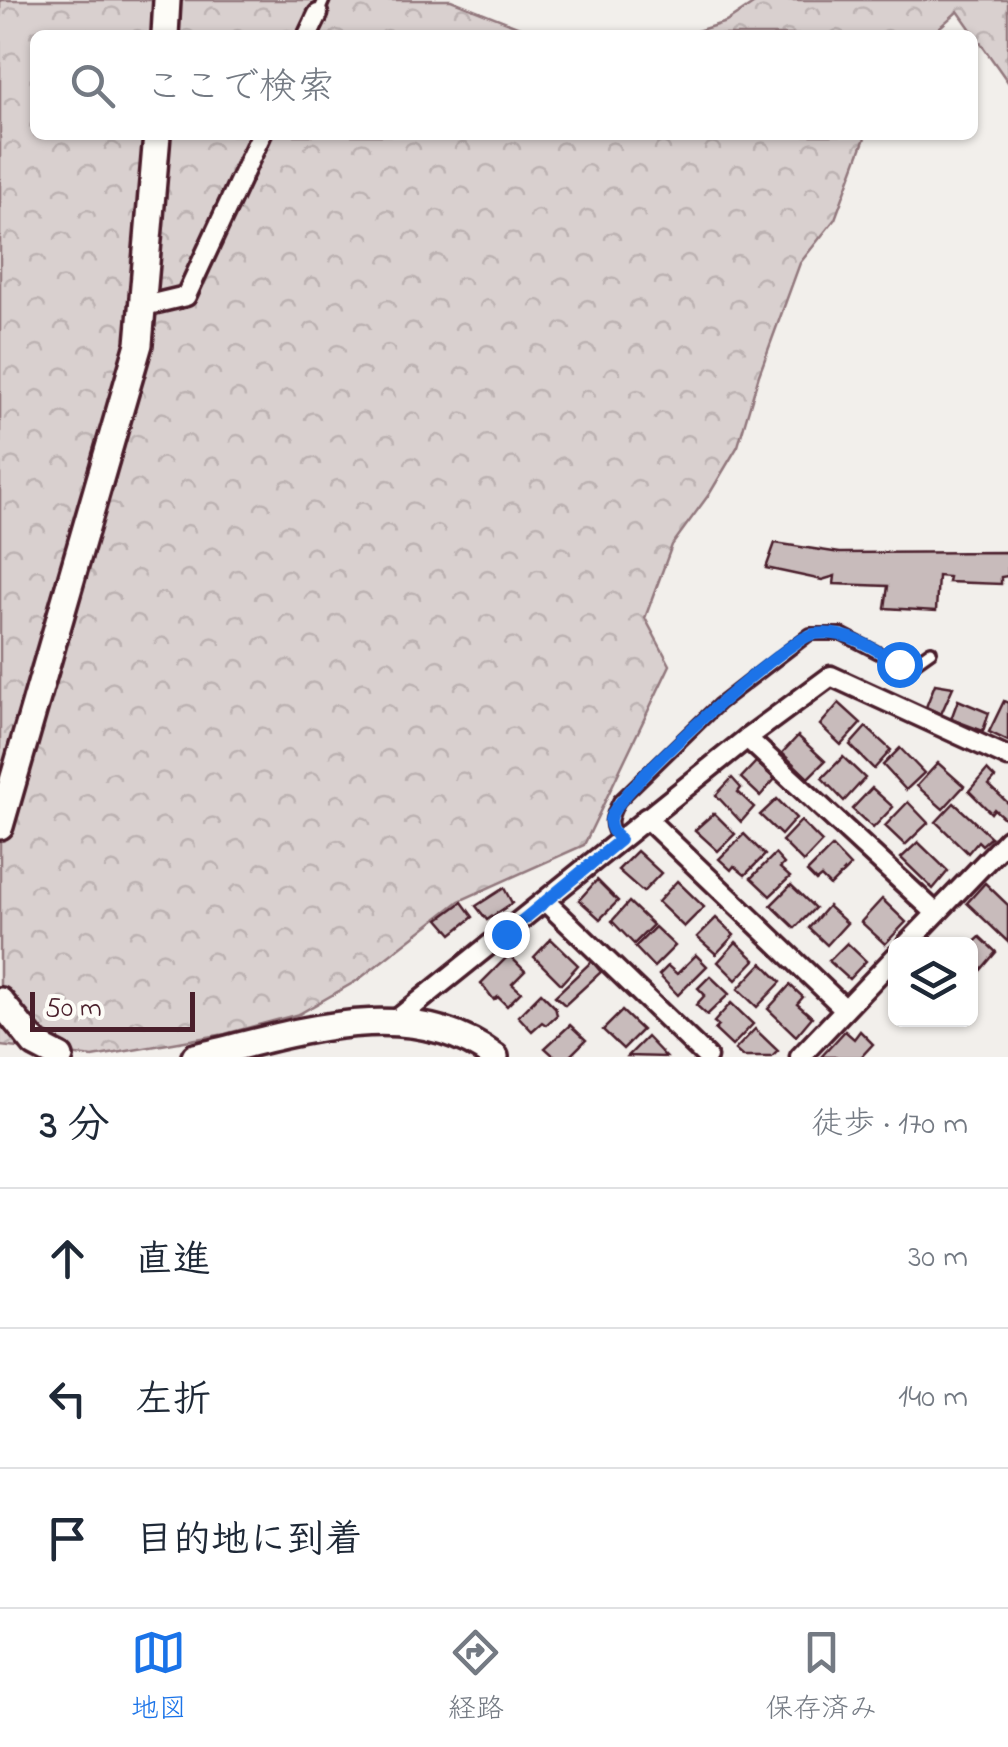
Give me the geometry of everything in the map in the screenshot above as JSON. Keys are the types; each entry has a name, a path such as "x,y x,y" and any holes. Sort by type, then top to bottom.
{"street":[{"path":"165,30 168,0"},
{"path":"310,30 321,7"},
{"path":"0,826 34,697 139,344 157,140"},
{"path":"144,306 186,296 259,140"},
{"path":"396,1020 646,818 830,676 1008,757"},
{"path":"747,738 936,914"},
{"path":"646,818 845,1010"},
{"path":"914,937 1008,839"},
{"path":"546,902 707,1057"},
{"path":"800,1057 888,964"},
{"path":"0,1001 34,1044 60,1057"},
{"path":"195,1057 330,1026 396,1020 457,1035 495,1057"}],"lane":[{"path":"620,840 612,831 610,820 619,801 719,704 810,634 842,634 899,664 917,661 931,651"}],"green space":[{"path":"0,0 451,0 527,30 30,30 30,140 864,140 835,219 800,263 738,446 672,545 645,618 670,665 584,845 459,901 358,980 299,1014 225,1034 93,1057 0,1046"},
{"path":"759,0 1008,0 1008,82 978,39 978,30 971,30 958,11 937,30 700,30 726,22"}],"building":[{"path":"775,543 840,553 1008,552 1008,576 1001,577 1001,584 948,582 949,577 938,576 936,611 885,608 888,586 834,584 835,576 822,580 766,568"},
{"path":"935,684 953,687 941,714 926,707"},
{"path":"958,700 989,713 983,731 951,719"},
{"path":"1004,701 1008,703 1008,741 989,732"},
{"path":"839,703 861,723 841,745 820,725"},
{"path":"866,727 891,750 874,769 850,745"},
{"path":"798,736 825,761 808,778 782,753"},
{"path":"900,748 924,773 906,790 883,765"},
{"path":"843,757 865,778 844,801 822,778"},
{"path":"756,762 775,779 760,796 741,778"},
{"path":"938,763 964,786 943,809 917,786"},
{"path":"987,770 995,778 989,785 1008,803 1004,818 994,809 991,813 969,791"},
{"path":"732,778 741,788 738,792 754,807 741,822 716,795"},
{"path":"872,788 893,807 873,828 852,809"},
{"path":"777,799 796,818 781,835 760,815"},
{"path":"908,802 928,823 905,845 885,826"},
{"path":"954,803 991,837 982,845 978,841 968,853 936,822"},
{"path":"714,813 735,834 718,851 695,830"},
{"path":"801,821 822,842 803,862 782,841"},
{"path":"744,834 765,855 745,875 734,866 731,870 719,859"},
{"path":"918,842 948,871 933,889 901,858"},
{"path":"832,847 850,866 830,886 821,877 816,881 807,872"},
{"path":"637,851 661,873 643,892 618,870"},
{"path":"775,854 784,864 780,868 790,877 770,896 751,878"},
{"path":"597,880 618,901 600,919 579,900"},
{"path":"677,881 704,907 684,927 658,902"},
{"path":"985,883 1008,905 1008,942 967,903"},
{"path":"791,885 815,908 795,928 771,905"},
{"path":"504,888 512,903 487,920 476,906"},
{"path":"882,899 906,922 885,944 861,922"},
{"path":"462,902 473,917 452,934 439,919"},
{"path":"629,902 653,925 634,944 612,921"},
{"path":"828,906 847,923 827,945 809,928"},
{"path":"716,918 734,935 716,954 697,937"},
{"path":"655,927 675,946 654,967 635,947"},
{"path":"551,939 578,965 561,984 534,957"},
{"path":"978,939 996,952 978,973"},
{"path":"736,942 755,960 736,980 718,962"},
{"path":"847,943 866,961 849,979 829,961"},
{"path":"509,955 525,971 512,984 521,992 507,1006 498,997 494,1000 481,983"},
{"path":"696,955 707,966 678,995 659,975 668,966 677,974"},
{"path":"592,961 601,972 565,1005 555,996"},
{"path":"762,963 781,982 757,1007 738,989"},
{"path":"710,976 729,994 707,1015 696,1005 705,995 698,988"},
{"path":"790,985 803,997 797,1004 812,1017 796,1036 768,1009"},
{"path":"541,993 555,1007 557,1015 532,1031 518,1016"},
{"path":"731,1003 753,1024 732,1046 715,1030 719,1026 714,1022"},
{"path":"622,1011 642,1030 623,1049 603,1030"},
{"path":"570,1025 586,1040 569,1057 555,1057 545,1048"},
{"path":"755,1029 778,1051 772,1057 743,1057 735,1050"},
{"path":"845,1031 854,1039 860,1031 873,1044 861,1057 821,1057"},
{"path":"647,1037 666,1057 628,1056"}],"route":[{"path":"506,934 620,840 612,831 610,820 619,801 668,752 719,704 810,634 842,634 899,664"}]}
